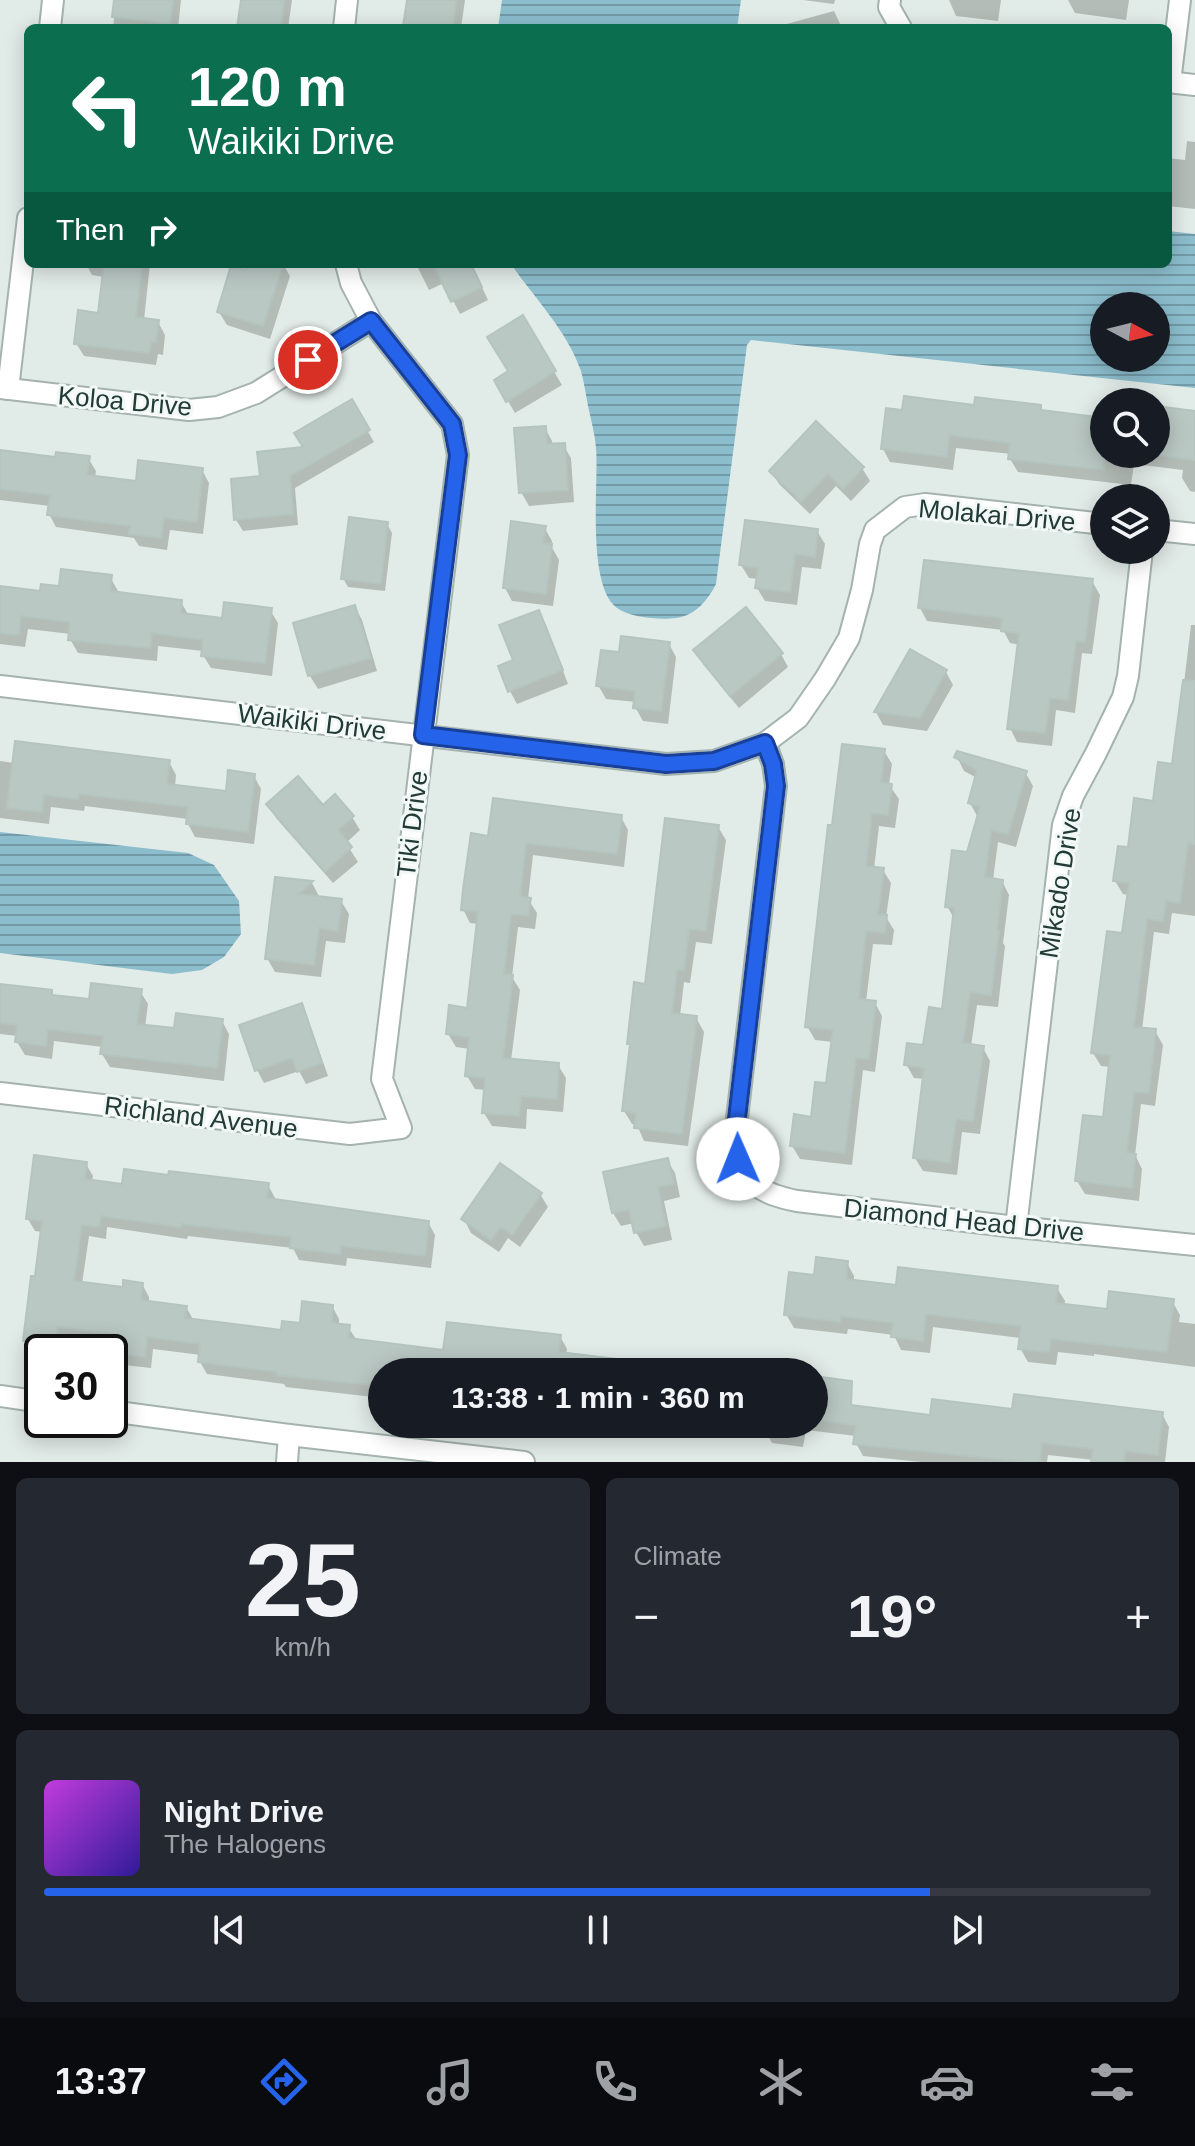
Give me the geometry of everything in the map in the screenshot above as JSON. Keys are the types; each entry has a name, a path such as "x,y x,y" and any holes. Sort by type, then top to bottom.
{"street":[{"path":"50,24 53,0"},
{"path":"344,24 347,0"},
{"path":"890,0 889,7 899,24"},
{"path":"1172,60 1180,0"},
{"path":"1172,82 1195,85"},
{"path":"4,389 24,246"},
{"name":"Tiki Drive","path":"347,268 351,283 371,321 452,424 458,455 382,1079 401,1128"},
{"name":"Koloa Drive","path":"4,389 189,410 218,407 256,393 371,321"},
{"name":"Molakai Drive","path":"892,516 905,507 925,504 1090,522"},
{"name":"Waikiki Drive","path":"0,686 666,764 714,761 765,743 798,718 849,638 870,544 875,530 892,516"},
{"path":"1170,531 1195,534"},
{"name":"Mikado Drive","path":"1016,1227 1063,825 1073,796 1123,697 1140,564"},
{"name":"Diamond Head Drive","path":"765,743 773,764 776,786 734,1144 742,1171 767,1193 797,1201 1195,1245"},
{"name":"Richland Avenue","path":"0,1093 350,1134 401,1128"},
{"path":"0,1396 24,1399"},
{"path":"128,1413 524,1462"},
{"path":"287,1462 289,1435"}],"water":[{"path":"502,0 741,0 738,24 499,24"},
{"path":"1172,231 1195,234 1195,388 751,340 747,345 716,584 695,611 683,617 662,619 638,616 617,608 607,596 601,578 596,533 595,443 581,371 559,328 514,268 1172,268"},
{"path":"0,832 188,853 214,865 239,901 241,934 224,957 202,970 172,974 0,953"}],"building":[{"path":"114,0 173,0 170,24 112,17"},
{"path":"241,0 284,0 281,24 238,24"},
{"path":"407,0 456,0 453,24 403,24"},
{"path":"104,268 142,268 136,317 159,320 156,342 151,342 149,353 74,344 78,310 98,313"},
{"path":"230,268 282,268 263,326 217,312"},
{"path":"435,268 473,268 482,287 451,302"},
{"path":"523,315 556,371 506,402 494,380 508,371 487,337"},
{"path":"904,396 974,405 975,397 1041,405 1041,410 1090,416 1090,468 1104,470 1008,459 1010,443 949,435 947,457 881,449 886,408 902,410"},
{"path":"352,399 370,430 290,476 293,514 234,520 231,479 260,476 257,452 303,447 294,433"},
{"path":"1170,408 1195,411 1195,460 1170,457"},
{"path":"816,421 864,467 843,489 828,474 801,502 769,471"},
{"path":"546,426 547,444 565,443 568,490 519,493 514,428"},
{"path":"0,450 55,457 56,452 90,456 87,475 136,481 138,460 203,468 197,522 164,518 161,538 129,534 130,526 47,515 50,495 0,489"},
{"path":"349,517 388,522 381,584 341,579"},
{"path":"745,520 818,529 815,557 795,554 790,592 755,588 758,568 739,565"},
{"path":"511,521 546,526 543,543 552,544 546,594 503,588"},
{"path":"924,560 1093,579 1085,642 1076,641 1068,700 1050,698 1045,733 1007,729 1019,633 1001,631 1002,618 918,608"},
{"path":"61,569 112,575 110,591 182,600 181,613 222,618 224,602 272,608 265,663 201,656 203,640 152,633 150,648 68,640 70,622 21,616 19,635 0,633 0,586 40,591 41,584 59,586"},
{"path":"355,605 371,658 308,676 293,623"},
{"path":"746,607 783,653 730,696 693,650"},
{"path":"539,610 563,670 508,692 498,666 513,660 499,625"},
{"path":"621,636 670,642 661,711 633,708 635,691 596,686 601,650 619,652"},
{"path":"910,649 947,670 920,718 874,712"},
{"path":"1183,680 1195,681 1195,844 1188,843 1180,903 1166,901 1163,921 1147,919 1134,1027 1156,1029 1149,1093 1134,1092 1127,1152 1136,1154 1132,1188 1075,1181 1083,1115 1103,1117 1110,1055 1091,1053 1107,931 1122,933 1129,883 1113,881 1118,846 1128,847 1134,798 1153,801 1158,762 1172,764"},
{"path":"15,741 170,760 167,784 226,791 228,770 255,774 248,832 186,824 188,807 79,794 78,799 44,795 42,812 7,808"},
{"path":"842,744 885,749 881,782 892,784 888,815 872,813 866,866 884,868 878,914 887,915 885,933 866,931 859,999 876,1001 869,1059 856,1058 845,1153 790,1146 794,1114 811,1117 815,1082 826,1083 833,1030 805,1027 828,825 832,825"},
{"path":"957,751 1027,771 1008,834 991,830 985,877 1003,880 999,931 991,995 970,992 963,1043 984,1046 973,1121 956,1119 950,1163 913,1158 924,1068 904,1065 907,1043 923,1045 929,1007 942,1009 954,908 945,907 952,850 967,852 980,807 968,803 977,770 954,757"},
{"path":"298,776 323,805 335,794 354,816 338,830 352,847 325,872 266,804"},
{"path":"493,798 622,815 617,854 526,843 520,896 531,898 528,916 511,914 504,974 513,975 503,1058 559,1063 557,1099 521,1096 519,1116 482,1113 485,1078 465,1076 469,1037 446,1034 449,1005 467,1008 478,912 461,910 463,889 471,833 488,836"},
{"path":"665,818 719,825 706,931 689,929 684,970 677,970 672,1013 697,1016 682,1134 634,1128 636,1113 622,1111 634,982 645,984"},
{"path":"275,877 313,881 299,894 342,899 338,931 319,928 314,965 265,959"},
{"path":"91,983 142,989 137,1024 174,1028 176,1013 223,1019 217,1068 100,1054 103,1036 48,1029 46,1046 15,1042 17,1025 0,1023 0,984 52,990 52,995 89,999"},
{"path":"302,1003 322,1063 297,1072 292,1058 255,1071 239,1025"},
{"path":"34,1155 87,1162 85,1179 122,1184 124,1169 269,1183 267,1198 429,1221 425,1256 341,1246 340,1254 290,1248 291,1237 101,1216 99,1227 82,1225 74,1281 123,1287 123,1280 143,1283 141,1300 187,1306 185,1318 281,1330 282,1321 300,1323 302,1301 333,1305 332,1323 350,1325 348,1338 443,1350 447,1322 561,1335 559,1352 608,1358 368,1358 368,1385 277,1375 277,1372 198,1362 200,1344 147,1337 145,1357 128,1355 128,1334 58,1327 57,1334 24,1334 23,1341 31,1276 35,1276 42,1221 26,1219"},
{"path":"668,1158 674,1184 658,1187 666,1226 634,1233 629,1210 612,1213 603,1172"},
{"path":"500,1163 542,1193 512,1235 500,1227 491,1240 461,1219"},
{"path":"816,1257 848,1261 846,1279 896,1285 898,1267 1058,1286 1056,1303 1107,1309 1109,1291 1174,1299 1167,1352 1051,1339 1049,1352 1018,1349 1021,1326 926,1314 923,1341 891,1337 893,1323 841,1316 840,1322 784,1315 789,1272 814,1275"},
{"path":"828,1378 852,1381 851,1405 930,1415 932,1399 1012,1409 1014,1394 1163,1412 1158,1455 1125,1451 1124,1462 1091,1462 1093,1449 1042,1443 1040,1462 853,1444 856,1425 828,1422"}],"route":[{"path":"308,360 371,321 452,424 458,455 423,735 666,764 714,761 765,743 773,764 776,786 734,1144 738,1159"}]}
